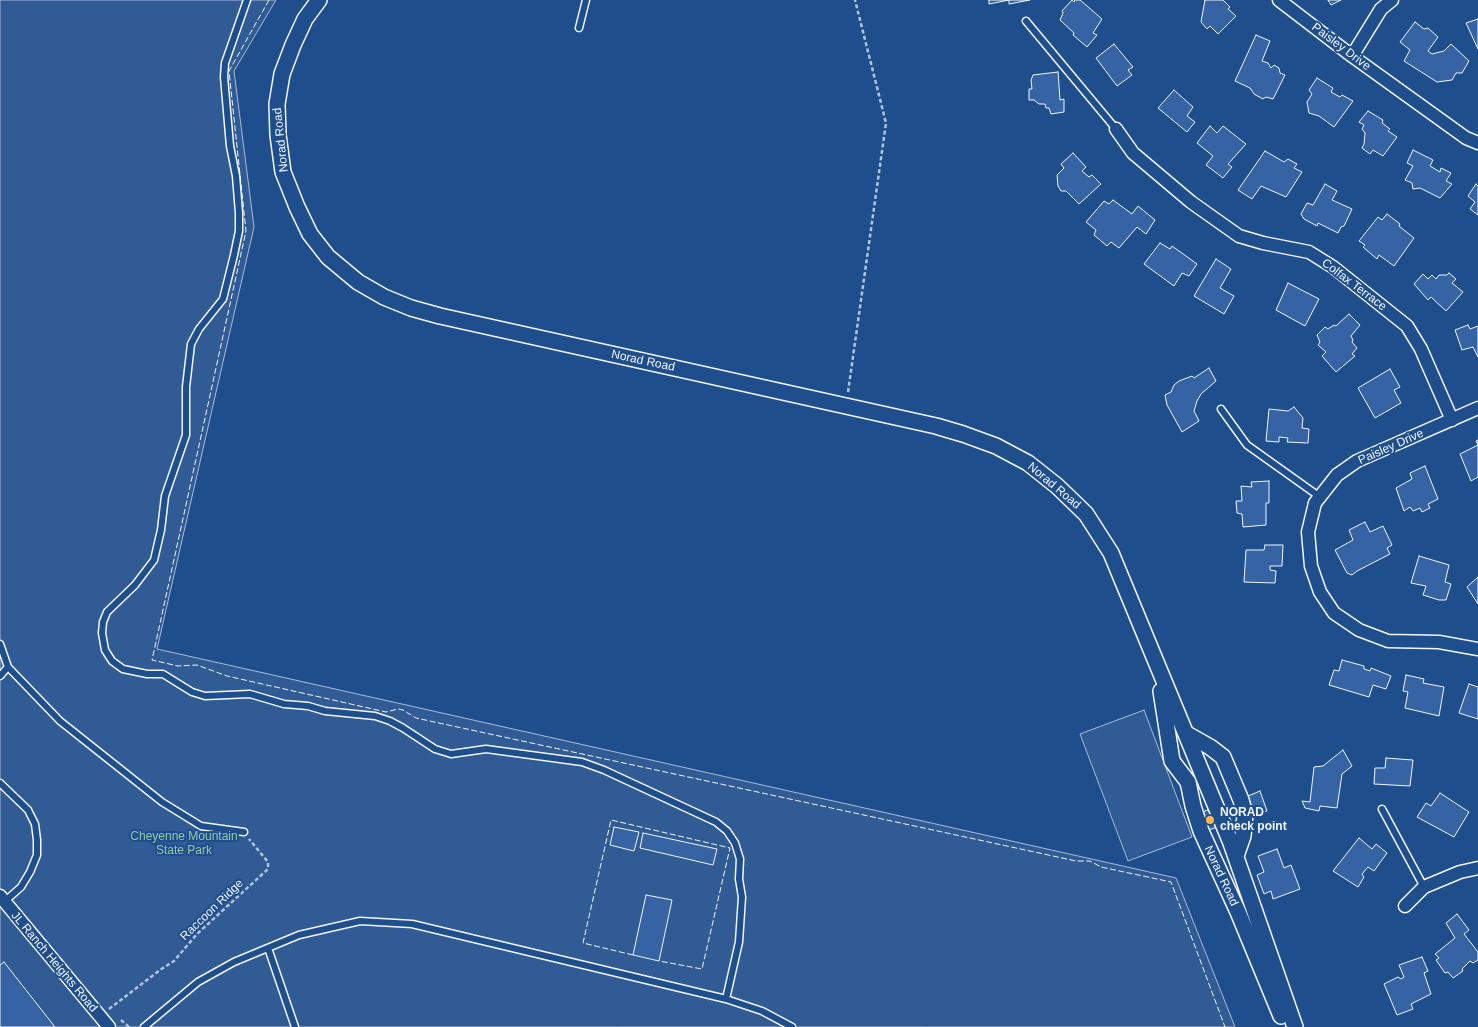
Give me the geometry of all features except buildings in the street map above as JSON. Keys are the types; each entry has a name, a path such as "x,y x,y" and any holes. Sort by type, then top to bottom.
{"street":[{"name":"Norad Road","path":"319,0 305,19 282,74 276,104 283,172 310,234 328,257 358,282 384,297 411,308 440,316 936,426 963,434 996,446 1035,469 1057,486 1086,514 1111,553 1147,637 1236,856 1296,1027"},
{"name":"Paisley Drive","path":"1278,0 1352,56 1466,138 1478,144"},
{"path":"1352,56 1381,9 1392,0"},
{"name":"Colfax Terrace","path":"1116,129 1134,153 1191,202 1239,236 1309,252 1333,267 1407,326 1421,349 1452,420"},
{"name":"Paisley Drive","path":"1478,408 1357,461 1337,475 1316,503 1308,532 1311,566 1320,592 1334,612 1359,630 1388,641 1440,642 1478,649"},
{"name":"Norad Road","path":"1147,637 1164,700 1172,761 1188,782 1201,832 1238,912 1286,1027"},
{"name":"Norad Road","path":"1186,734 1210,747 1223,758 1241,800 1245,815 1243,836 1236,856"},
{"path":"1405,906 1424,887 1460,872 1478,868"},
{"name":"JL Ranch Heights Road","path":"2,899 109,1027"}],"lane":[{"path":"247,0 225,63 224,77 230,146 236,176 240,213 239,231 234,255 223,299 199,329 191,344 187,379 186,435 165,496 161,530 154,560 135,585 108,612 103,622 102,634 105,650 112,661 123,669 147,674 163,674 192,692 205,696 250,694 284,704 308,706 333,712 375,716 390,721 435,749 451,754 486,749 582,762 604,770 716,822 728,831 735,843 740,859 739,879 742,897 739,942 726,999"},
{"path":"579,28 586,0"},
{"path":"1026,21 1116,129"},
{"path":"1220,409 1247,446 1320,497"},
{"path":"0,644 8,667 60,721 162,802 201,826 244,832"},
{"path":"0,676 8,667"},
{"path":"0,783 28,810 34,824 37,840 36,855 30,872 21,887 2,899"},
{"path":"1382,809 1424,887"},
{"path":"144,1027 198,982 234,962 299,934 360,921 412,924 726,999 762,1011 792,1027"},
{"path":"268,948 295,1027"}],"path":[{"path":"846,406 886,123 855,0"},
{"name":"Raccoon Ridge","path":"95,1010 110,1009 174,961 197,934 268,869 268,862 244,832"}],"shaded area":[{"name":"Cheyenne Mountain State Park","path":"0,0 276,0 234,71 254,227 157,649 1176,878 1235,1027 0,1027"},
{"path":"1144,710 1192,837 1128,861 1080,734"}],"fence":[{"path":"269,0 229,71 246,231 152,660 178,666 197,665 227,676 386,712 398,709 403,710 416,718 1076,861 1090,861 1101,867 1171,882 1225,1027"},
{"path":"633,955 583,943 611,820 730,848 702,969 659,961"}],"place":[{"name":"NORAD check point","path":"1210,820"}]}
